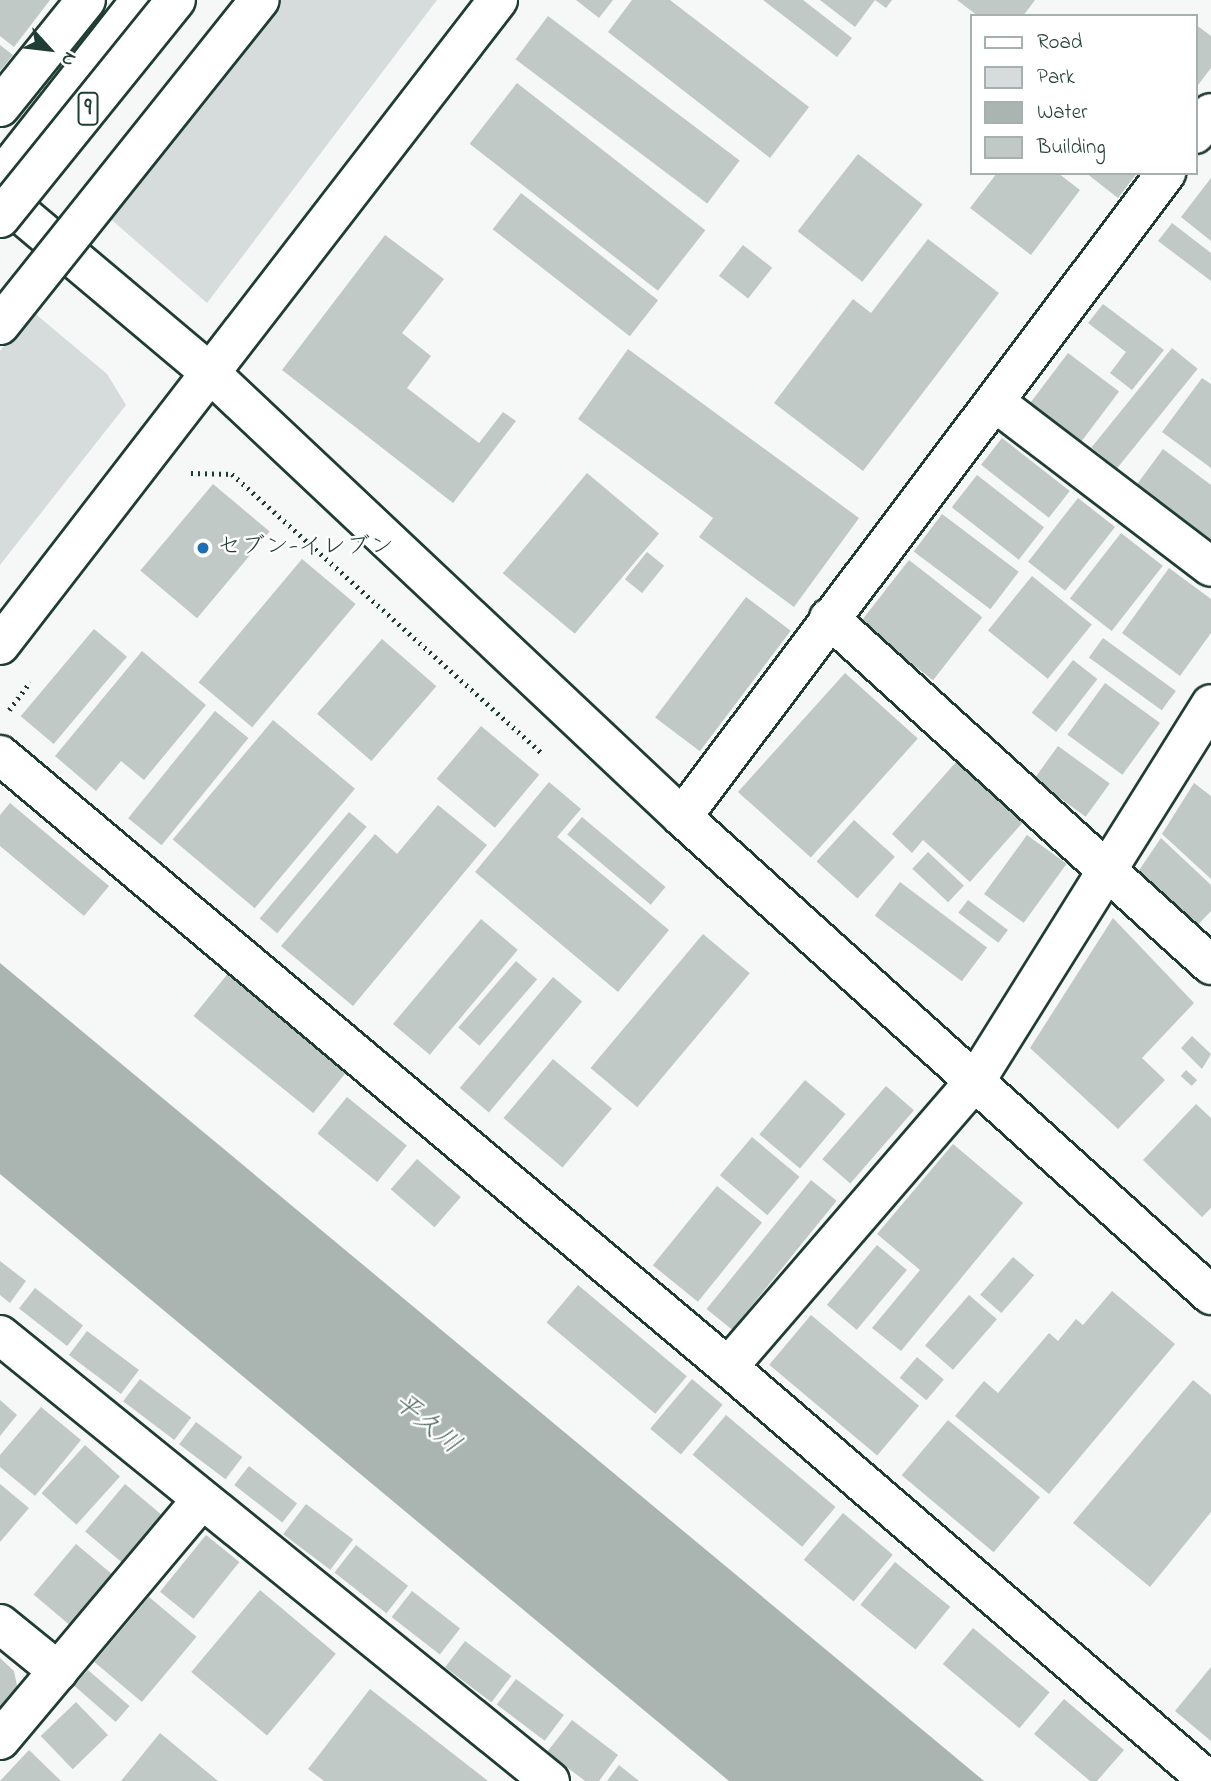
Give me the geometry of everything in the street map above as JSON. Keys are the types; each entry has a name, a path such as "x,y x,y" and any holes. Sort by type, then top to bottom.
{"main road":[{"path":"0,107 86,0"},
{"name":"9","path":"0,179 141,0"},
{"name":"9","path":"0,218 176,0"},
{"path":"0,325 259,0"},
{"path":"0,645 498,0"},
{"path":"1197,131 1211,113"},
{"path":"682,817 829,618 996,403 1165,175"},
{"path":"0,196 209,372 682,817 1211,1295"},
{"path":"996,403 1211,567"},
{"path":"829,618 1211,965"},
{"path":"728,1367 976,1080 1211,704"},
{"path":"0,755 728,1367 1209,1781"},
{"path":"0,1335 550,1781"},
{"path":"0,1740 202,1499"},
{"path":"0,1624 58,1671"}],"path":[{"path":"183,473 232,474 552,761"},
{"path":"9,710 34,676"}],"green space":[{"path":"279,0 437,0 207,303 106,215"},
{"path":"32,311 107,374 126,405 0,565 0,351"}],"water":[{"name":"平久川","path":"0,963 984,1781 729,1781 0,1174"}],"building":[{"path":"0,0 50,0 14,47 0,36"},
{"path":"576,0 613,0 599,18"},
{"path":"632,0 670,0 809,107 770,158 608,32"},
{"path":"763,0 803,0 852,38 837,57"},
{"path":"820,0 875,0 855,27"},
{"path":"875,0 892,0 886,8"},
{"path":"957,0 1035,0 1024,14 975,14"},
{"path":"548,16 740,160 707,204 516,59"},
{"path":"1197,26 1211,36 1211,68 1197,86"},
{"path":"0,45 13,55 0,71"},
{"path":"517,83 705,230 658,291 470,144"},
{"path":"858,154 923,204 862,282 798,231"},
{"path":"995,175 1061,175 1080,190 1031,255 970,208"},
{"path":"1089,175 1135,175 1118,198"},
{"path":"1211,178 1211,241 1181,217"},
{"path":"521,193 658,300 630,336 493,229"},
{"path":"1172,223 1211,253 1211,281 1158,241"},
{"path":"385,235 444,279 402,333 431,356 407,388 479,443 503,412 516,421 453,503 282,370"},
{"path":"928,239 999,293 863,471 774,403 853,299 871,313"},
{"path":"743,245 772,268 748,299 719,276"},
{"path":"1103,304 1164,350 1132,390 1110,373 1126,352 1088,323"},
{"path":"1172,348 1198,369 1117,468 1091,447"},
{"path":"628,349 859,518 794,607 699,537 713,518 578,419"},
{"path":"1068,353 1119,392 1078,447 1026,408"},
{"path":"1202,378 1211,384 1211,468 1162,432"},
{"path":"1002,438 1070,491 1049,518 981,465"},
{"path":"1163,449 1211,485 1211,543 1135,487"},
{"path":"587,473 659,533 575,634 503,573"},
{"path":"977,475 1044,527 1019,560 952,507"},
{"path":"213,484 270,532 197,618 140,571"},
{"path":"1078,498 1115,527 1065,591 1028,562"},
{"path":"942,514 1019,572 990,609 914,552"},
{"path":"1121,533 1163,566 1112,631 1070,598"},
{"path":"647,552 664,566 642,593 625,579"},
{"path":"302,559 356,604 252,727 199,682"},
{"path":"909,560 982,617 933,680 860,623"},
{"path":"1169,568 1211,599 1211,633 1180,676 1122,633"},
{"path":"1032,576 1092,624 1048,679 988,630"},
{"path":"746,597 791,631 700,751 655,718"},
{"path":"94,629 127,657 54,744 21,716"},
{"path":"1103,638 1176,691 1162,710 1089,657"},
{"path":"382,639 436,686 371,761 317,714"},
{"path":"142,651 206,705 144,780 121,761 96,791 55,756"},
{"path":"1073,660 1097,679 1056,732 1032,713"},
{"path":"845,673 918,739 811,857 738,792"},
{"path":"1105,683 1160,723 1122,775 1067,735"},
{"path":"215,711 248,738 162,845 128,818"},
{"path":"273,720 355,789 255,908 173,840"},
{"path":"481,726 539,775 495,828 437,779"},
{"path":"1058,746 1110,784 1086,817 1034,779"},
{"path":"957,761 1024,821 970,882 923,840 912,853 892,834"},
{"path":"549,782 581,809 557,837 669,930 618,992 475,872"},
{"path":"1194,783 1211,796 1211,879 1162,834"},
{"path":"10,803 109,886 84,916 0,846 0,815"},
{"path":"438,805 487,845 353,1006 281,946 375,834 397,854"},
{"path":"349,812 367,827 277,933 260,918"},
{"path":"582,817 665,887 651,905 567,835"},
{"path":"854,820 895,857 857,898 817,862"},
{"path":"1027,835 1067,864 1024,923 984,894"},
{"path":"1161,838 1211,885 1211,911 1192,931 1135,876"},
{"path":"928,852 964,885 948,902 912,869"},
{"path":"900,882 987,948 962,981 875,916"},
{"path":"968,900 1008,930 998,943 958,913"},
{"path":"1113,918 1194,1003 1142,1058 1165,1080 1118,1129 1030,1048"},
{"path":"481,919 518,950 430,1055 393,1024"},
{"path":"703,934 750,973 637,1107 591,1068"},
{"path":"516,961 537,979 479,1046 458,1027"},
{"path":"230,971 350,1068 313,1113 193,1016"},
{"path":"553,977 582,1001 489,1113 460,1088"},
{"path":"1192,1036 1211,1054 1202,1069 1181,1048"},
{"path":"553,1059 612,1108 562,1167 504,1118"},
{"path":"1186,1070 1197,1080 1192,1086 1181,1076"},
{"path":"805,1080 846,1114 800,1168 759,1134"},
{"path":"886,1086 914,1110 850,1183 822,1159"},
{"path":"347,1097 407,1145 377,1182 317,1134"},
{"path":"1196,1104 1211,1118 1211,1208 1202,1217 1143,1160"},
{"path":"752,1137 799,1177 767,1215 720,1175"},
{"path":"953,1144 1023,1203 901,1351 872,1328 920,1270 877,1234"},
{"path":"417,1159 461,1197 435,1227 391,1189"},
{"path":"811,1180 837,1201 732,1330 707,1309"},
{"path":"717,1186 762,1223 698,1302 653,1265"},
{"path":"877,1245 907,1270 857,1330 827,1305"},
{"path":"1013,1257 1034,1275 1001,1313 980,1295"},
{"path":"0,1261 26,1281 10,1303 0,1295"},
{"path":"578,1285 687,1376 655,1414 547,1323"},
{"path":"35,1288 83,1326 67,1346 19,1308"},
{"path":"1112,1291 1175,1344 1049,1494 955,1416 984,1381 998,1393 1049,1333 1058,1341 1076,1319 1083,1325"},
{"path":"969,1295 997,1319 953,1370 925,1346"},
{"path":"811,1315 919,1406 877,1455 769,1365"},
{"path":"87,1331 139,1370 121,1394 69,1355"},
{"path":"917,1357 944,1379 926,1400 900,1378"},
{"path":"140,1379 191,1418 174,1440 123,1401"},
{"path":"692,1379 723,1405 681,1455 650,1429"},
{"path":"1193,1380 1211,1395 1211,1512 1150,1587 1073,1523"},
{"path":"0,1400 17,1415 0,1436"},
{"path":"41,1407 81,1440 35,1496 0,1467 0,1455"},
{"path":"726,1415 836,1507 802,1547 693,1455"},
{"path":"948,1420 1040,1497 994,1552 902,1475"},
{"path":"196,1422 242,1457 225,1479 179,1444"},
{"path":"85,1445 120,1476 76,1525 42,1493"},
{"path":"249,1466 297,1504 282,1522 234,1485"},
{"path":"0,1484 29,1508 0,1542"},
{"path":"125,1484 163,1516 123,1564 85,1531"},
{"path":"306,1504 353,1540 330,1570 283,1534"},
{"path":"843,1513 893,1555 854,1602 804,1560"},
{"path":"206,1535 239,1562 193,1619 160,1592"},
{"path":"76,1544 117,1578 74,1629 34,1595"},
{"path":"356,1545 408,1586 386,1613 334,1573"},
{"path":"895,1562 950,1607 916,1649 860,1605"},
{"path":"260,1590 336,1654 267,1736 191,1672"},
{"path":"412,1591 460,1629 440,1655 392,1617"},
{"path":"149,1597 196,1637 142,1702 94,1662"},
{"path":"973,1628 1050,1692 1019,1728 943,1664"},
{"path":"465,1641 511,1676 491,1702 445,1667"},
{"path":"0,1658 14,1671 18,1691 0,1711"},
{"path":"1211,1667 1211,1741 1175,1711"},
{"path":"88,1670 130,1706 116,1722 74,1686"},
{"path":"516,1679 564,1715 545,1741 497,1705"},
{"path":"370,1689 488,1781 324,1781 308,1769"},
{"path":"1064,1699 1124,1750 1097,1781 1090,1781 1034,1734"},
{"path":"76,1702 108,1735 73,1769 41,1736"},
{"path":"572,1720 618,1755 599,1781 585,1781 547,1752"},
{"path":"160,1733 218,1781 121,1781"},
{"path":"29,1750 61,1781 0,1781"},
{"path":"619,1765 639,1781 607,1781"}],"place":[{"name":"セブン-イレブン","path":"203,548"}]}
